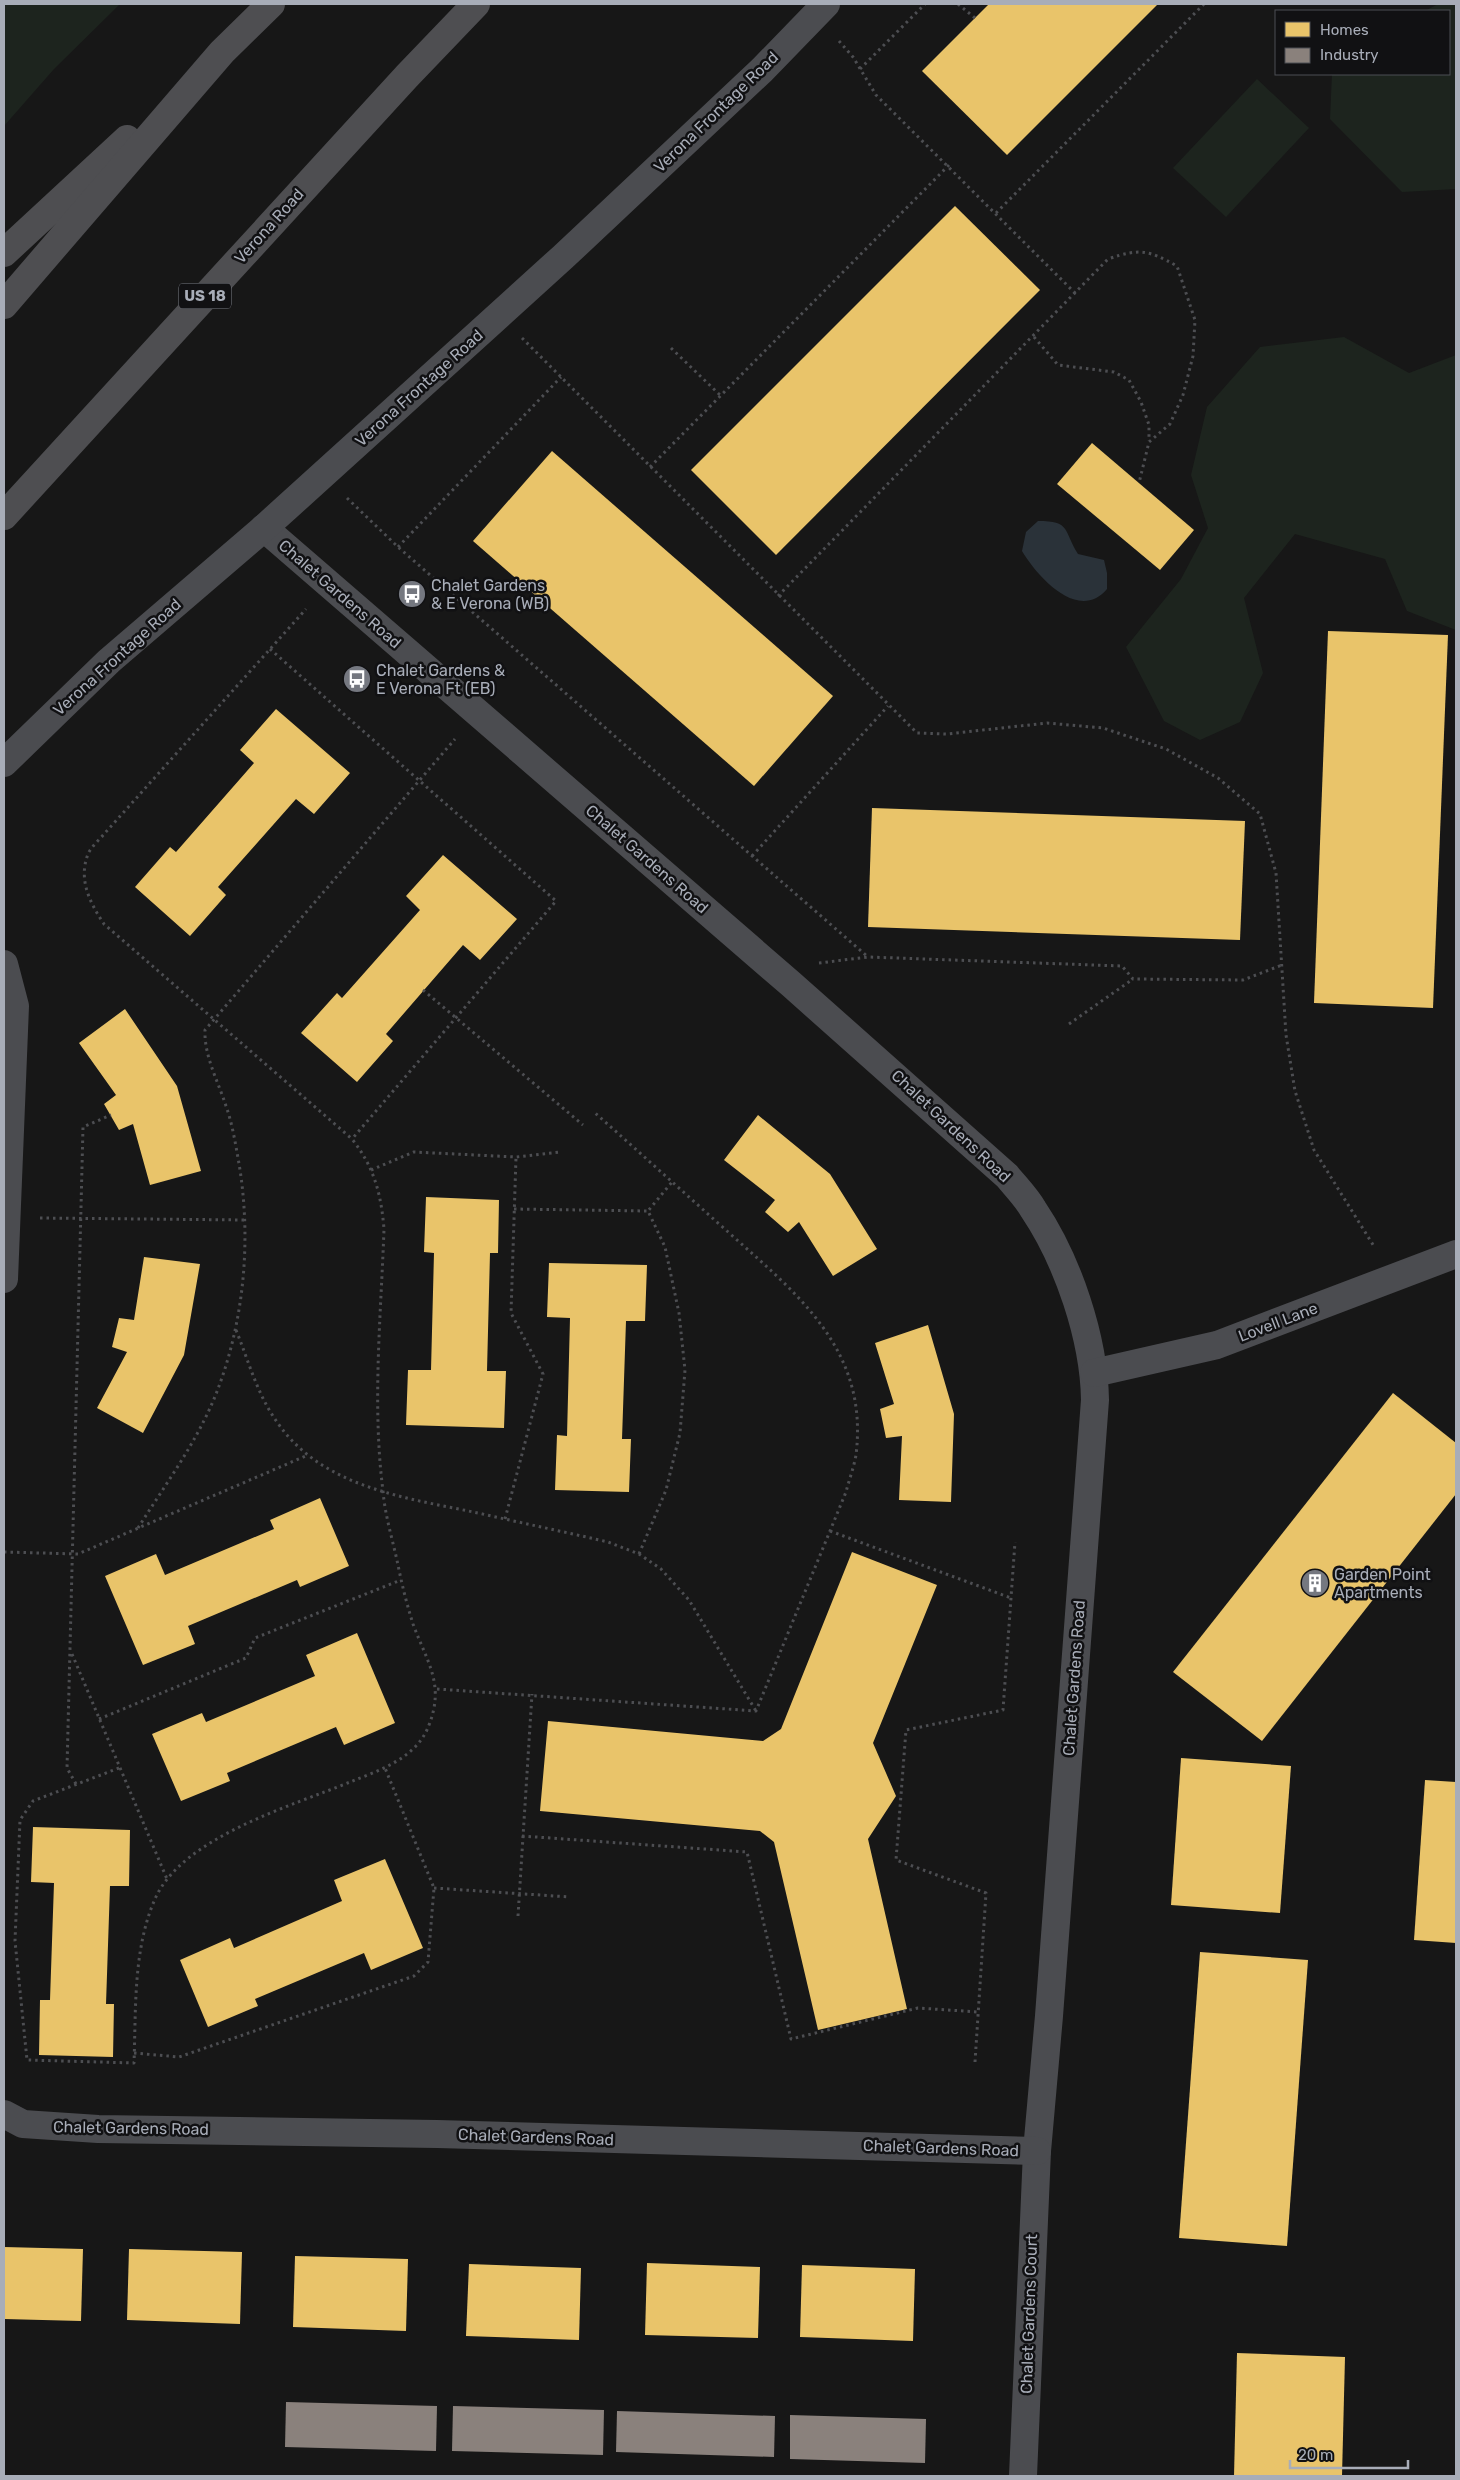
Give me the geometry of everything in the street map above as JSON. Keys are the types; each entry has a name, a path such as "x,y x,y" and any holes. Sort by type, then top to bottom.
{"highway":[{"path":"4,253 222,52 271,4"},
{"name":"Verona Road","path":"4,516 407,76 476,4"},
{"path":"4,305 222,52"}],"street":[{"name":"Verona Frontage Road","path":"4,763 109,661 264,528 499,314 762,70 821,9"},
{"name":"Chalet Gardens Road","path":"4,2114 23,2124 98,2129 427,2134 1036,2151 1061,1861 1095,1400 1094,1373 1073,1284 1034,1209 1007,1176 791,984 264,528"},
{"path":"4,964 15,1006 4,1279"},
{"name":"Lovell Lane","path":"1094,1373 1218,1345 1456,1254"},
{"name":"Chalet Gardens Court","path":"1023,2476 1036,2151"}],"path":[{"path":"860,69 925,4"},
{"path":"958,4 975,18"},
{"path":"996,213 1204,4"},
{"path":"821,9 876,95 949,165 1076,294"},
{"path":"650,466 949,165"},
{"path":"778,596 1034,337 1108,259 1133,250 1156,254 1177,266 1196,320 1193,356 1183,395 1170,424 1148,442"},
{"path":"499,314 778,596 917,733 948,734 1047,723 1103,728 1166,749 1218,778 1260,814 1276,873 1286,1036 1295,1091 1314,1150 1394,1278"},
{"path":"1034,337 1058,365 1114,372 1129,380 1141,402 1149,425 1148,442 1140,483"},
{"path":"671,348 720,395"},
{"path":"398,547 561,377"},
{"path":"323,475 398,547 868,956"},
{"path":"119,1768 33,1802 20,1820 15,1941 27,2060 134,2063 137,1984 143,1932 156,1897 178,1866 206,1845 244,1826 385,1768 410,1752 429,1728 435,1705 437,1689 433,1671 413,1623 401,1580 383,1493 378,1429 384,1229 381,1197 371,1170 362,1152 352,1139 104,924 90,903 84,880 88,854 104,832 328,584"},
{"path":"270,649 556,901 352,1139"},
{"path":"752,856 888,706"},
{"path":"138,1528 194,1439 216,1394 236,1330 244,1268 244,1220 238,1160 228,1109 204,1047 205,1030 478,712"},
{"path":"791,984 811,964 868,956 1122,966 1133,979"},
{"path":"1069,1024 1133,979 1243,980 1282,965"},
{"path":"423,990 583,1125"},
{"path":"594,1112 796,1293 826,1328 846,1366 856,1412 856,1456 846,1492 756,1711"},
{"path":"76,1784 67,1768 84,1128 111,1115"},
{"path":"371,1170 414,1152 516,1158 560,1152"},
{"path":"505,1519 543,1374 511,1313 516,1158"},
{"path":"648,1211 672,1182"},
{"path":"514,1209 648,1211"},
{"path":"639,1554 666,1490 680,1433 685,1370 679,1313 665,1247 648,1211"},
{"path":"6,1218 244,1220"},
{"path":"236,1330 259,1392 278,1424 308,1455 340,1476 383,1493 608,1542 639,1554 661,1568 688,1600 756,1711"},
{"path":"4,1552 78,1554 308,1455"},
{"path":"830,1531 1011,1598"},
{"path":"975,2062 986,1893 896,1860 906,1730 1002,1710 1015,1542"},
{"path":"99,1719 246,1658 255,1638 401,1580"},
{"path":"70,1652 168,1879"},
{"path":"437,1689 532,1694 756,1711"},
{"path":"518,1916 532,1694"},
{"path":"134,2053 179,2057 414,1976 428,1962 434,1888 385,1768"},
{"path":"522,1836 747,1852 791,2039 918,2008 978,2012"},
{"path":"434,1888 570,1897"}],"shaded area":[{"path":"4,4 120,4 54,69 4,126"},
{"path":"1438,4 1456,4 1456,189 1402,192 1330,119 1332,75 1450,75 1450,10 1427,10"},
{"path":"1257,79 1309,128 1226,217 1173,168"},
{"path":"1344,337 1409,373 1456,355 1456,630 1407,611 1385,559 1295,534 1244,598 1263,673 1240,722 1200,740 1164,721 1126,647 1181,579 1208,528 1191,475 1207,407 1260,347"},
{"path":"1038,521 1049,521 1061,525 1065,528 1078,554 1104,560 1107,573 1107,589 1096,598 1084,601 1071,599 1048,583 1022,551 1026,532"}],"building: Homes":[{"path":"989,4 1158,4 1007,155 922,71"},
{"path":"955,206 1040,290 776,555 691,470"},
{"path":"1092,443 1194,530 1160,570 1057,484"},
{"path":"552,451 833,696 754,786 473,541"},
{"path":"1328,631 1448,635 1433,1008 1314,1003"},
{"path":"276,709 350,773 314,814 296,799 218,887 226,895 190,936 135,887 170,847 176,852 254,763 240,750"},
{"path":"872,808 1245,821 1240,940 868,927"},
{"path":"443,855 517,919 480,960 463,945 386,1034 393,1041 357,1082 301,1033 337,993 342,998 420,910 406,896"},
{"path":"125,1009 177,1086 201,1171 150,1185 133,1124 119,1130 104,1104 116,1095 79,1043"},
{"path":"758,1115 830,1174 877,1249 833,1276 799,1222 788,1232 765,1212 775,1200 724,1160"},
{"path":"426,1197 499,1200 498,1253 490,1253 487,1371 506,1371 504,1428 406,1425 408,1370 431,1370 434,1253 424,1252"},
{"path":"144,1257 200,1264 184,1355 143,1433 97,1408 127,1352 112,1347 119,1318 134,1320"},
{"path":"549,1263 647,1265 645,1321 626,1321 622,1439 631,1439 629,1492 555,1490 557,1435 567,1436 570,1318 547,1317"},
{"path":"928,1325 954,1414 951,1502 899,1500 902,1436 886,1438 880,1409 894,1404 875,1343"},
{"name":"Garden Point Apartments","path":"1393,1393 1456,1443 1456,1494 1262,1741 1173,1672"},
{"path":"320,1498 349,1566 300,1587 297,1580 188,1626 195,1644 143,1665 105,1576 156,1554 165,1575 274,1529 270,1520"},
{"path":"852,1552 937,1585 873,1743 896,1796 868,1839 907,2009 818,2030 774,1842 760,1831 540,1811 548,1721 763,1741 781,1729"},
{"path":"357,1633 395,1723 344,1745 336,1727 227,1773 230,1781 181,1801 152,1734 202,1713 206,1722 315,1676 306,1655"},
{"path":"1181,1758 1291,1766 1280,1913 1171,1905"},
{"path":"1425,1780 1456,1782 1456,1943 1414,1940"},
{"path":"33,1827 130,1830 129,1886 110,1886 106,2004 114,2004 113,2057 39,2055 40,2000 50,2000 54,1883 31,1882"},
{"path":"385,1859 423,1948 371,1970 364,1953 255,1999 258,2006 208,2027 180,1960 230,1938 234,1948 342,1901 334,1880"},
{"path":"1200,1952 1308,1960 1287,2246 1179,2238"},
{"path":"4,2247 83,2249 81,2321 4,2319"},
{"path":"129,2249 242,2252 240,2324 127,2320"},
{"path":"295,2256 408,2259 406,2331 293,2327"},
{"path":"647,2263 760,2267 758,2338 645,2335"},
{"path":"469,2264 581,2268 579,2340 466,2336"},
{"path":"802,2265 915,2269 913,2341 800,2337"},
{"path":"1237,2353 1345,2357 1342,2476 1234,2476"}],"building: Industry":[{"path":"286,2402 437,2406 436,2451 285,2447"},
{"path":"453,2406 604,2410 603,2455 452,2451"},
{"path":"617,2411 775,2416 774,2457 616,2452"},
{"path":"790,2415 926,2419 925,2463 790,2459"}],"place":[{"name":"Chalet Gardens & E Verona (WB)","path":"412,594"},
{"name":"Chalet Gardens & E Verona Ft (EB)","path":"357,679"},
{"name":"Garden Point Apartments","path":"1315,1583"}]}
